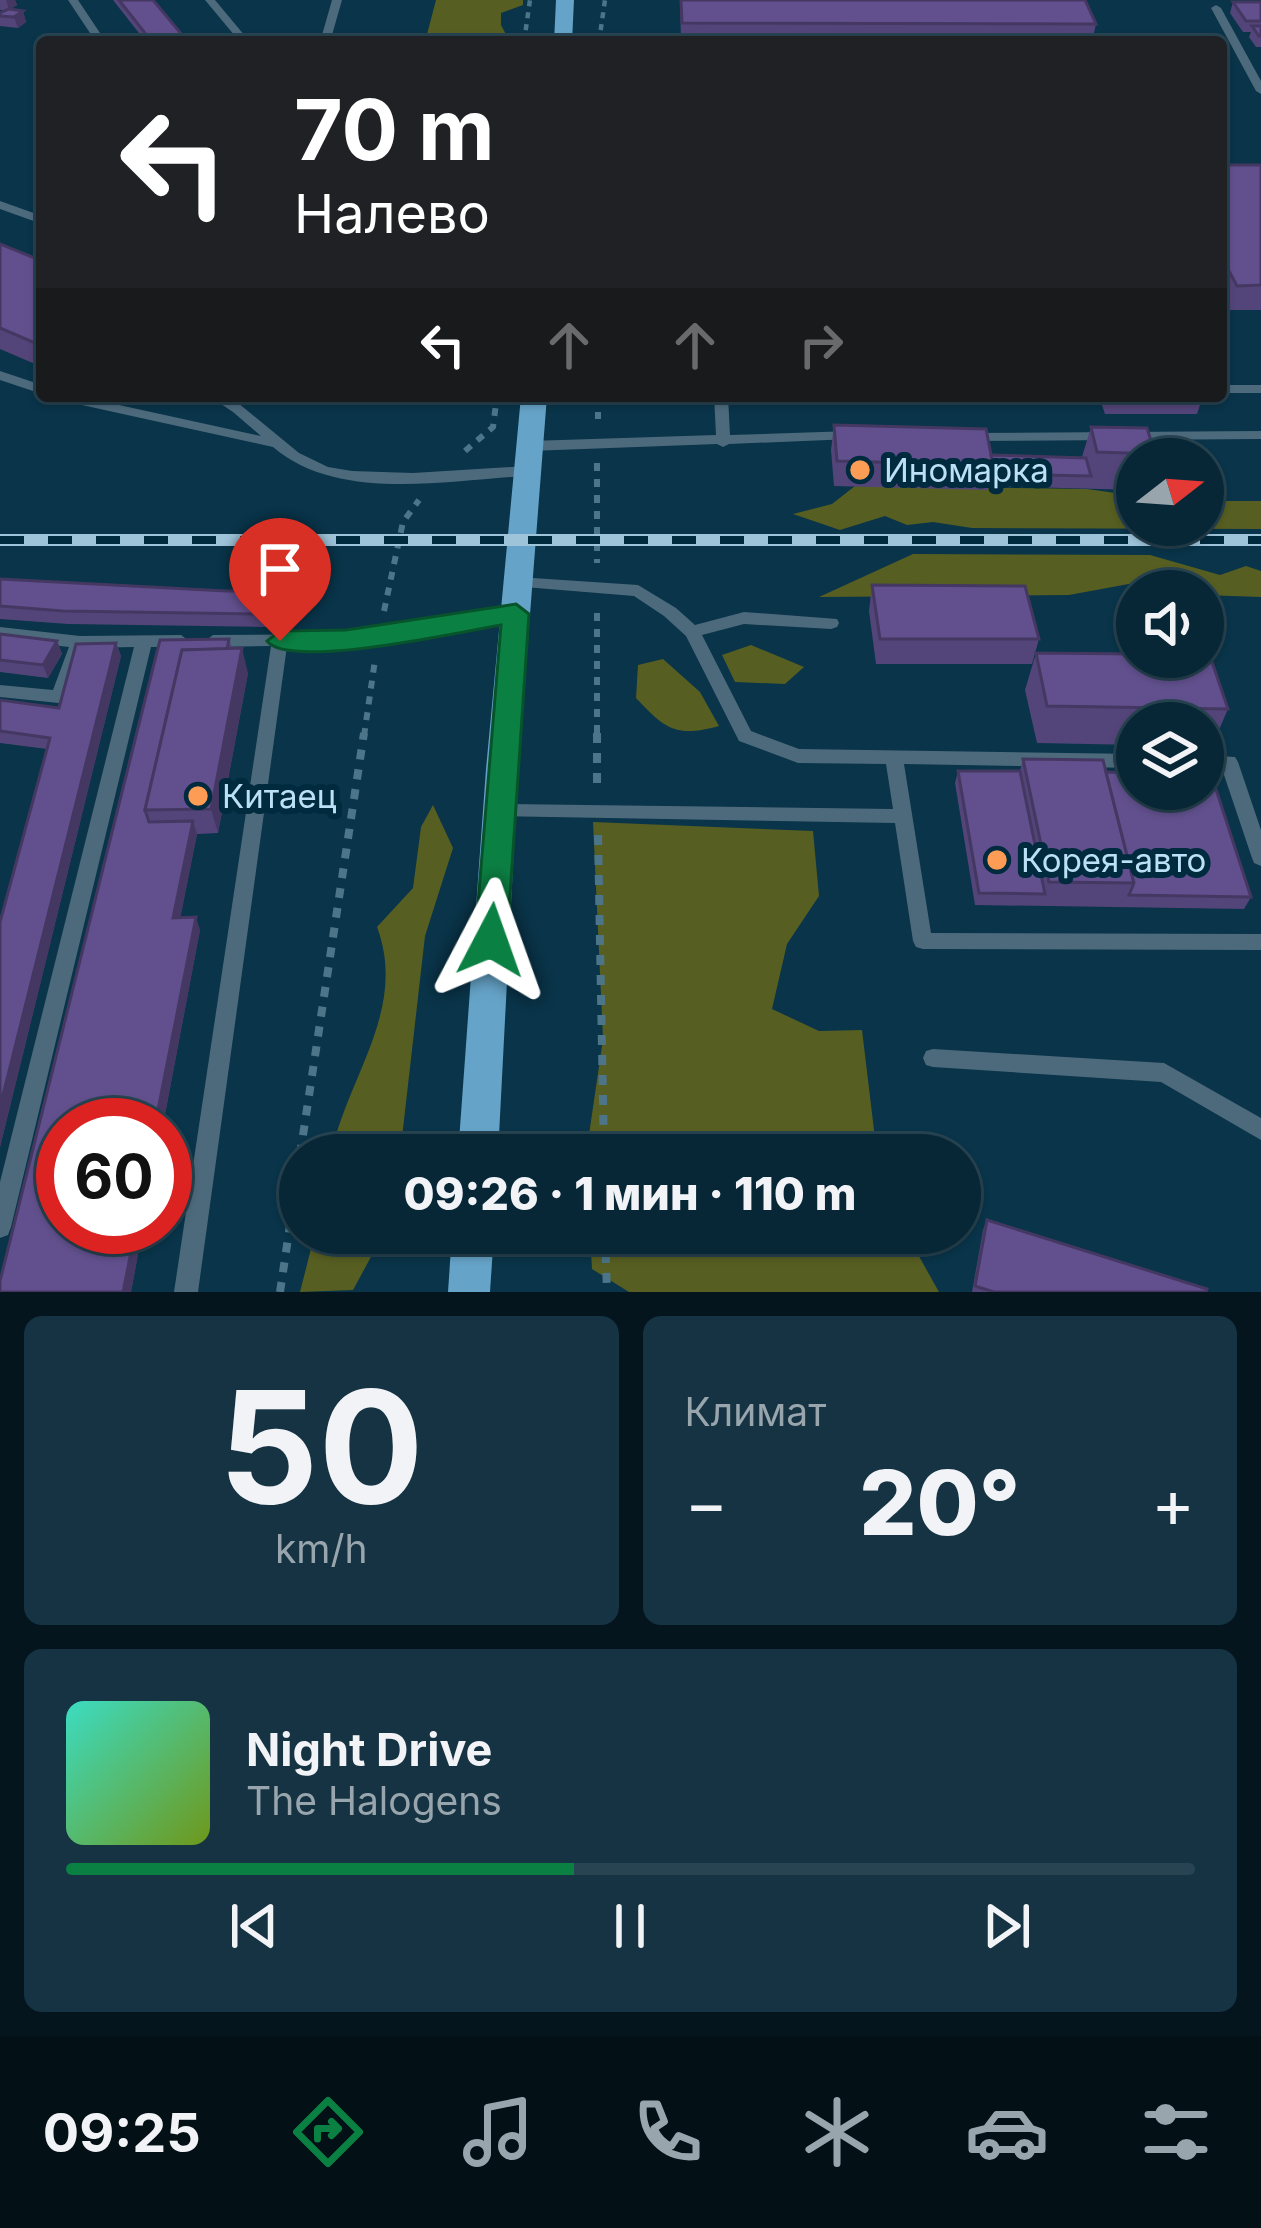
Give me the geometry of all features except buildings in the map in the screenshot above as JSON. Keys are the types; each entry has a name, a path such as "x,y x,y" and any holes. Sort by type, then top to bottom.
{"main road":[{"path":"562,36 565,0"},
{"path":"479,1134 533,402"},
{"path":"469,1292 471,1254"}],"lane":[{"path":"73,0 97,36"},
{"path":"210,0 240,36"},
{"path":"328,36 337,0"},
{"path":"1216,8 1261,91"},
{"path":"0,205 36,218"},
{"path":"0,375 36,388"},
{"path":"1227,389 1261,388"},
{"path":"86,402 272,443"},
{"path":"223,402 310,467 354,476 439,475 597,445 882,436"},
{"path":"721,402 723,442"},
{"path":"953,436 1261,435"},
{"path":"0,633 80,642 280,641 379,635 517,598 598,588 638,591 692,632 745,736 798,756 1116,761"},
{"path":"692,632 744,618 831,623"},
{"path":"186,1292 280,641"},
{"path":"0,691 59,698 80,642"},
{"path":"0,1227 144,642"},
{"path":"894,756 923,941 1261,942"},
{"path":"1224,762 1229,762 1261,858"},
{"path":"500,811 904,816"},
{"path":"933,1058 1164,1073 1261,1130"}],"path":[{"path":"525,36 530,0"},
{"path":"600,36 605,0"},
{"path":"303,1134 379,635 403,522 439,475 494,427 496,402"},
{"path":"598,402 597,813 604,1134"},
{"path":"280,1292 286,1254"},
{"path":"606,1254 607,1292"}],"green space":[{"path":"436,0 523,0 523,5 501,13 507,36 427,36"},
{"path":"855,486 1087,489 1116,493 1116,528 907,525 885,516 840,530 793,514 832,504"},
{"path":"1224,501 1261,501 1261,529 1224,529"},
{"path":"913,554 1150,555 1202,570 1116,570 1116,586 1069,595 819,597"},
{"path":"1246,566 1261,571 1261,597 1224,596 1224,574"},
{"path":"751,645 804,667 785,684 735,682 722,655"},
{"path":"663,659 700,692 719,726 692,731 672,728 636,698 638,665"},
{"path":"433,805 453,848 425,936 402,1134 337,1134 380,1015 385,957 377,927 413,888 421,827"},
{"path":"593,822 813,831 819,896 787,944 772,1009 819,1031 862,1030 874,1134 589,1134 603,1039"},
{"path":"310,1254 373,1254 353,1290 300,1292"},
{"path":"591,1254 918,1254 939,1292 629,1292 592,1269"}],"railway":[{"path":"0,540 1261,540"}],"place":[{"name":"Иномарка","path":"860,470"},
{"name":"Китаец","path":"198,796"},
{"name":"Корея-авто","path":"997,860"}],"route":[{"path":"280,641 346,640 516,614 491,940"}]}
